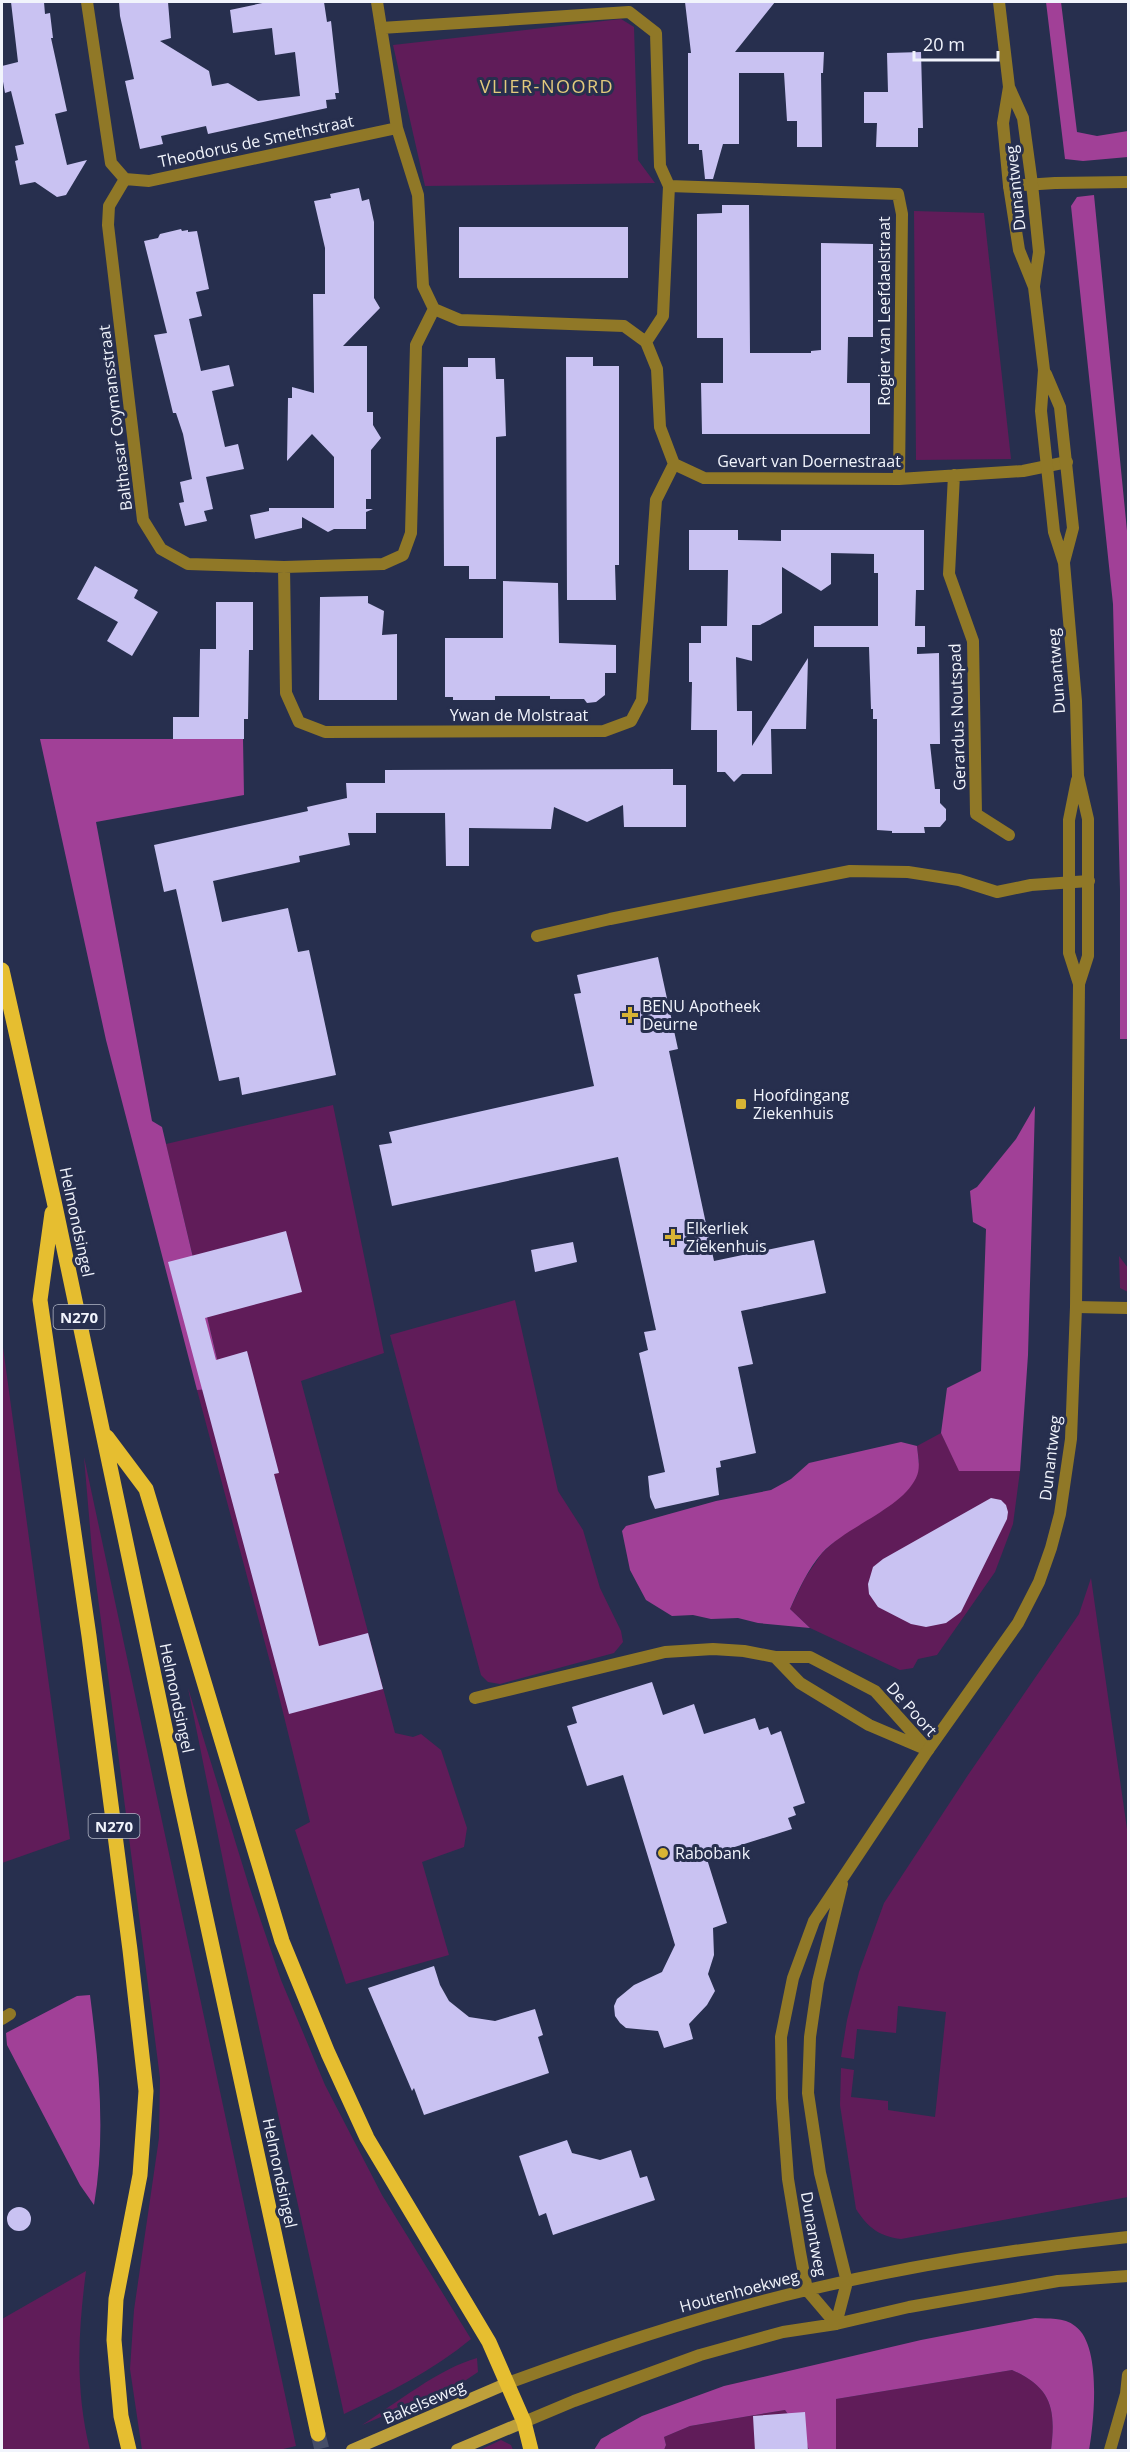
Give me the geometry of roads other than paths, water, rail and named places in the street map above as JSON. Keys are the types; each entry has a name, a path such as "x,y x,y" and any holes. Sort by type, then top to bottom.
{"main road":[{"name":"Helmondsingel","path":"2,970 104,1432 179,1794 318,2434"},
{"name":"N270","path":"54,1201 40,1300 95,1683 146,2091 140,2175 116,2299 114,2340 121,2416 129,2451"},
{"name":"N270","path":"104,1432 146,1489 282,1941 328,2053 367,2138 489,2342 524,2422 531,2451"},
{"name":"Bakelseweg","path":"352,2451 508,2383"},
{"path":"457,2451 524,2422"}],"street":[{"path":"87,2 111,163 125,179"},
{"path":"377,2 398,128 418,195 423,286 434,309 460,320 624,326 646,342 657,369 660,427 674,464"},
{"name":"Dunantweg","path":"999,2 1010,87 1023,118 1032,184 1039,252 1034,287 1044,370 1041,411 1054,532 1064,563 1077,701 1078,776 1069,820 1069,953 1080,984"},
{"path":"381,28 629,12 656,33 660,166 669,186 663,316 646,342"},
{"name":"Dunantweg","path":"1010,87 1003,123 1009,186 1019,250 1034,287"},
{"name":"Theodorus de Smethstraat","path":"125,179 149,181 398,128"},
{"name":"Balthasar Coymansstraat","path":"125,179 109,206 108,225 143,520 161,549 188,564 284,567 383,564 403,555 411,533 417,345 434,309"},
{"path":"1009,186 1128,182"},
{"name":"Rogier van Leefdaelstraat","path":"669,186 898,194 902,214 899,479"},
{"name":"Dunantweg","path":"1044,370 1060,407 1067,462 1073,528 1064,563"},
{"name":"Gevart van Doernestraat","path":"674,464 704,478 899,479 1046,467 1067,462"},
{"name":"Ywan de Molstraat","path":"284,567 286,693 299,722 325,732 604,731 631,721 642,700 656,500 674,464"},
{"name":"Gerardus Noutspad","path":"954,475 949,574 973,641 976,814 1009,835"},
{"name":"Dunantweg","path":"836,2324 807,2290 788,2179 782,2098 781,2037 794,1978 814,1921 928,1750 1018,1623 1039,1582 1060,1515 1071,1439 1076,1307 1080,984 1088,956 1088,819 1078,776"},
{"path":"537,936 610,919 850,871 908,872 959,880 997,892 1031,885 1089,881"},
{"path":"1076,1307 1128,1308"},
{"name":"De Poort","path":"475,1698 666,1653 713,1649 744,1650 775,1657 810,1657 875,1691 928,1750"},
{"name":"De Poort","path":"775,1657 800,1683 863,1721 928,1750"},
{"name":"Dunantweg","path":"836,2324 847,2282 820,2173 808,2093 810,2037 818,1982 845,1874"},
{"name":"Houtenhoekweg","path":"508,2383 690,2321 807,2290 983,2255 1128,2237"},
{"path":"524,2422 584,2397 700,2355 783,2332 1059,2281 1128,2276"},
{"path":"1110,2451 1126,2394 1128,2375"}],"tunnel":[{"path":"318,2434 322,2450"}],"place":[{"name":"BENU Apotheek Deurne","path":"630,1015"},
{"name":"Hoofdingang Ziekenhuis","path":"741,1104"},
{"name":"Elkerliek Ziekenhuis","path":"673,1237"},
{"name":"Rabobank","path":"663,1853"}],"district":[{"name":"VLIER-NOORD","path":"547,86"}]}
